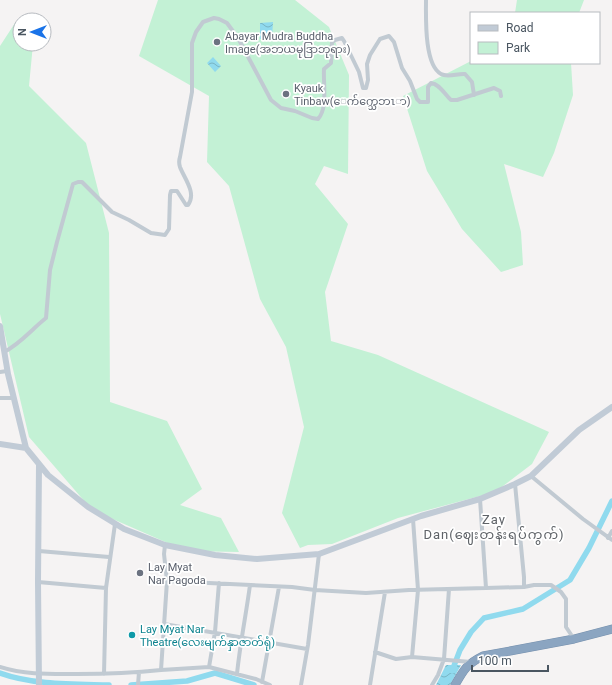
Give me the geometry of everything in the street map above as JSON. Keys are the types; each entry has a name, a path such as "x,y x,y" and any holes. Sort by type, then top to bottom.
{"highway":[{"path":"455,685 468,661 483,656 574,639 612,630"}],"main road":[{"path":"0,326 8,371 26,448 48,476 68,493 124,529 165,545 215,555 257,559 318,554 421,516 480,499 531,476 579,430 612,407"},
{"path":"0,444 26,448"},
{"path":"39,680 38,551 40,465"}],"street":[{"path":"426,0 426,38 436,69 440,74 445,75 465,74 472,82 474,95"},
{"path":"4,352 15,347 46,318 50,270 73,184 82,182 112,212 156,234 165,235 169,229 171,191 177,191 186,204 188,205 190,203 188,182 180,166 180,157 192,92 192,43 196,32 206,21 214,18 227,23 238,38 271,100 277,106 312,118 318,119 321,114 324,95 324,69 332,63 332,42 338,38 342,38 355,62 363,88 366,88 368,84 367,64 370,55 380,40 389,36 394,42 402,68 410,81 417,99 420,102 428,102 428,87 431,83 435,83 440,87 451,100 457,100 494,88 500,91 501,96"},
{"path":"0,372 8,371"},
{"path":"0,398 14,398"},
{"path":"531,476 609,538 612,531"},
{"path":"515,484 524,587"},
{"path":"480,499 486,588"},
{"path":"412,657 418,590 413,519"},
{"path":"104,674 106,588 115,524"},
{"path":"161,670 168,581 164,554 165,545"},
{"path":"38,551 110,557"},
{"path":"301,685 308,649 318,554"},
{"path":"168,581 366,593 551,585 561,592 566,599 566,627 574,639"},
{"path":"38,582 106,588"},
{"path":"209,667 215,632 219,583"},
{"path":"237,674 241,636 246,617 250,585"},
{"path":"262,682 279,587"},
{"path":"432,685 445,660 449,589"},
{"path":"370,685 385,592"},
{"path":"164,624 241,636 308,649"},
{"path":"375,652 396,659 412,657 468,661"},
{"path":"0,667 17,671 39,680 209,667 237,674 270,685"},
{"path":"138,683 139,672"}],"green space":[{"path":"158,0 295,0 329,27 349,75 348,174 324,166 315,184 348,224 325,292 331,341 378,355 549,432 532,464 495,492 398,518 332,544 308,545 300,548 282,513 304,427 286,347 260,299 229,186 207,162 209,96 139,56"},
{"path":"517,0 584,0 579,12 515,12"},
{"path":"12,28 12,52 32,52 29,86 86,143 109,233 110,402 167,421 202,489 180,505 221,518 239,552 186,551 92,510 29,437 0,314 0,46"},
{"path":"470,62 470,64 571,64 573,95 554,153 543,177 504,164 521,232 523,265 501,272 462,229 427,171 403,96"}],"water":[{"path":"273,22 272,38 260,39 260,23"},
{"path":"213,57 221,66 215,72 207,63"},
{"path":"446,665 461,665 450,685 436,685"}],"waterway":[{"path":"452,671 460,650 471,632 484,618 523,609 570,580 589,548 612,501"},
{"path":"0,673 39,682 109,685"},
{"path":"131,685 187,681 215,673 254,685"}],"place":[{"name":"Abayar Mudra Buddha Image(အဘယမုဒြာဘုရား)","path":"217,42"},
{"name":"Kyauk Tinbaw(ေက်က္သေဘၤာ)","path":"286,94"},
{"name":"Lay Myat Nar Pagoda","path":"140,573"},
{"name":"Lay Myat Nar Theatre(လေးမျက်နှာဇာတ်ရုံ)","path":"132,635"}],"district":[{"name":"Zay Dan(ဈေးတန်းရပ်ကွက်)","path":"494,526"}]}
